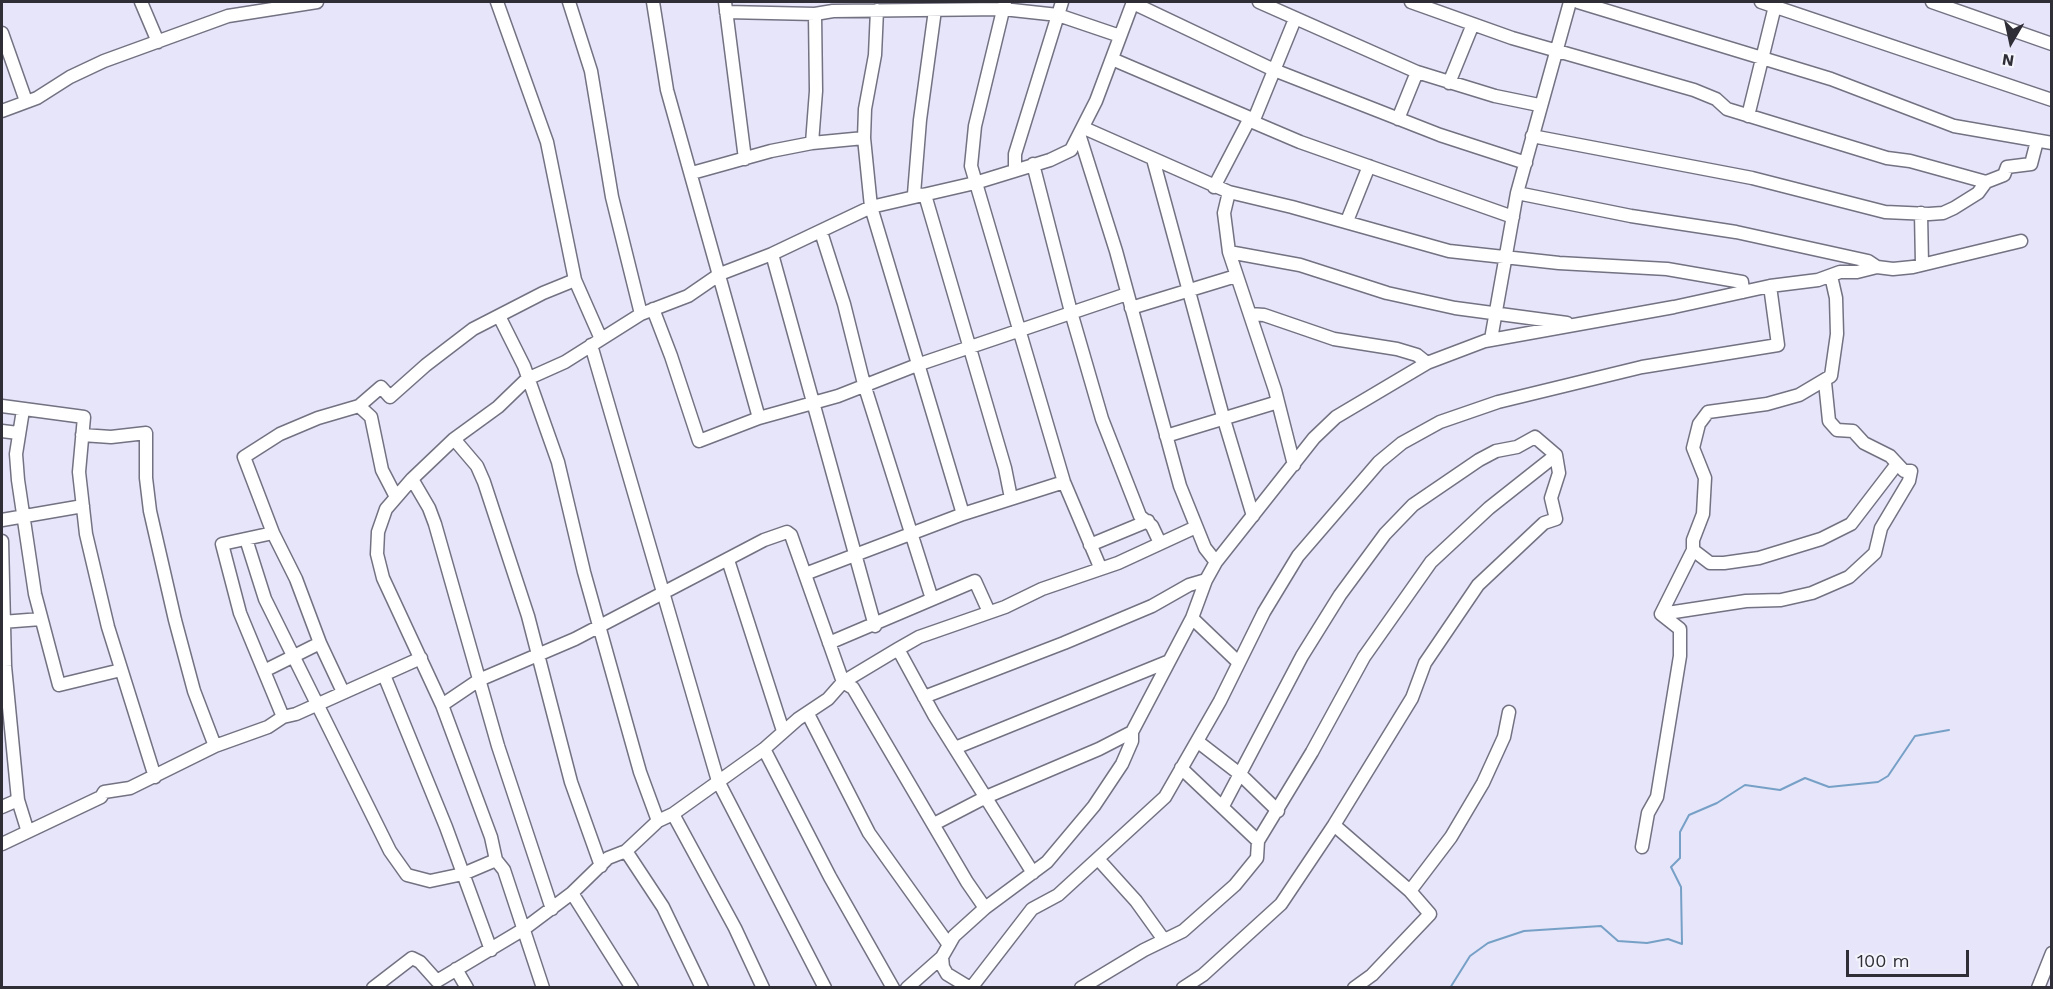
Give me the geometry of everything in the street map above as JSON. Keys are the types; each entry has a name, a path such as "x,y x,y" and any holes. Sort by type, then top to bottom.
{"street":[{"path":"141,2 158,42"},
{"path":"2,111 37,98 69,77 104,61 251,7 317,2"},
{"path":"497,2 547,142 575,280 596,342 663,593 718,781 825,987"},
{"path":"569,2 591,72 612,197 641,314"},
{"path":"653,2 667,90 759,417"},
{"path":"1015,170 1015,154 1062,2"},
{"path":"543,987 504,870 496,860 491,837 442,705 383,578 377,555 378,532 387,509 412,479 454,439 498,407 527,379 565,362 641,314 687,296 720,274 772,254 871,207 975,183 1071,150 1082,132 1133,2 1274,70 1398,119 1526,163"},
{"path":"1259,2 1417,72 1539,105"},
{"path":"1411,2 1555,50 1694,90 1716,99 1727,109 1748,116 1887,158 1986,182 2001,177 2007,167 2031,164 2037,141"},
{"path":"1491,339 1517,192 1539,105 1570,2"},
{"path":"1578,2 1831,79 1954,126 2052,143"},
{"path":"1761,2 1775,4 2052,100"},
{"path":"1932,2 2052,44"},
{"path":"1748,116 1775,4"},
{"path":"745,159 726,7 773,7 815,14 834,6 878,10 892,6 1004,5 1058,15 1120,36"},
{"path":"1004,5 992,44 975,126 971,166 1064,482 1100,567"},
{"path":"925,195 914,194 914,187 944,7"},
{"path":"878,10 875,55 865,109 864,138 871,207 963,514"},
{"path":"812,143 816,92 815,14"},
{"path":"1214,187 1252,120 1295,19"},
{"path":"1449,82 1473,24"},
{"path":"2,33 26,101"},
{"path":"1112,59 1252,120 1369,166 1513,217"},
{"path":"1398,119 1417,72"},
{"path":"1082,132 1153,159 1228,192 1347,221 1449,251 1667,269 1742,282 1743,292"},
{"path":"1082,132 1166,436 1196,527 1205,548 1216,562"},
{"path":"1532,136 1752,178 1886,212 1943,213 1978,193 1986,182"},
{"path":"692,173 812,143 864,138"},
{"path":"1153,159 1223,418 1253,516"},
{"path":"1033,164 1071,312 1102,419 1140,516 1148,521 1160,543"},
{"path":"1347,221 1369,166"},
{"path":"1228,192 1224,213 1229,252 1278,402 1294,465"},
{"path":"1517,192 1599,210 1736,232 1868,261 1877,267"},
{"path":"925,195 968,349 1002,457 1011,498"},
{"path":"1921,213 1922,264"},
{"path":"821,232 844,304 864,384 932,599"},
{"path":"907,987 942,957 954,936 985,908 1047,862 1094,806 1122,764 1132,741 1132,732 1192,618 1206,580 1216,562 1314,438 1336,417 1427,363 1491,339 1580,325 1770,286 1877,267 1893,269 1951,260 2021,241"},
{"path":"1229,252 1300,264 1387,293 1494,314 1580,325"},
{"path":"772,254 875,626"},
{"path":"1131,308 1236,276"},
{"path":"1661,614 1694,550 1693,540 1703,514 1706,494 1705,478 1693,448 1699,424 1708,412 1767,404 1799,395 1825,382 1831,376 1837,334 1836,298 1831,276"},
{"path":"343,692 320,644 296,579 273,533 244,457 280,435 318,418 359,406 381,387 390,397 426,365 473,329 575,280"},
{"path":"942,957 943,967 947,974 970,987 1032,909 1058,895 1166,797 1264,612 1298,556 1365,477 1402,442 1440,422 1498,402 1642,367 1778,345 1770,286"},
{"path":"653,309 699,441 759,417 838,396 917,365 1127,294"},
{"path":"1250,314 1264,315 1334,339 1397,349 1417,355 1427,363"},
{"path":"499,316 524,366 558,462 584,572 601,625 640,772 658,821"},
{"path":"1661,614 1746,601 1781,600 1823,590 1849,578 1875,553 1881,528 1909,481 1911,471 1904,471 1890,456 1864,443 1853,431 1837,429 1829,422 1825,382"},
{"path":"1166,436 1278,402"},
{"path":"2,406 84,417 79,472 82,506 96,583 155,777"},
{"path":"359,406 371,417 382,470 396,497"},
{"path":"23,410 18,433 18,480 41,619 59,685 77,683 121,670"},
{"path":"2,431 18,433"},
{"path":"82,435 111,437 146,433 146,478 150,511 175,620 195,691 215,746"},
{"path":"1184,987 1203,975 1281,904 1334,825 1412,698 1425,663 1478,585 1544,523 1556,519 1551,498 1559,473 1556,455 1535,437 1517,447 1496,451 1413,505 1385,534 1340,595 1302,656 1223,806"},
{"path":"454,439 477,466 484,482 522,597 571,782 602,866"},
{"path":"1082,987 1183,931 1235,885 1257,858 1258,841 1278,811 1364,657 1431,562 1489,508 1556,455"},
{"path":"1694,550 1710,563 1724,563 1759,558 1821,539 1851,524 1897,464"},
{"path":"412,479 429,508 435,524 479,680 552,909"},
{"path":"805,574 963,514 1064,482"},
{"path":"2,520 82,506"},
{"path":"1090,545 1148,521"},
{"path":"373,987 412,958 420,962 437,981 524,929 572,893 615,853 626,851 658,821 674,814 764,748 783,731 808,714 843,682 919,637 989,612 1100,567 1118,563 1196,527"},
{"path":"442,705 479,680 601,625 787,532 791,535 843,682 853,688 967,882 985,908"},
{"path":"273,533 222,544 240,613 283,717"},
{"path":"246,538 265,599 390,851 407,875 430,881 464,874 496,860"},
{"path":"2,541 5,666 18,800 27,829"},
{"path":"728,560 783,731"},
{"path":"924,697 1064,643 1152,606 1189,585 1206,580"},
{"path":"830,643 875,626 975,581 989,612"},
{"path":"1642,847 1648,813 1657,797 1680,656 1680,630 1661,614"},
{"path":"1192,618 1238,662"},
{"path":"3,621 41,619"},
{"path":"264,671 320,644"},
{"path":"898,649 954,748 1033,873"},
{"path":"2,844 27,829 101,797 104,792 130,788 215,746 268,727 283,717 421,658"},
{"path":"954,748 1167,662"},
{"path":"384,675 464,874 491,950"},
{"path":"1410,891 1451,837 1483,783 1504,736 1509,712"},
{"path":"808,714 869,833 949,945"},
{"path":"934,824 986,797 1099,749 1132,732"},
{"path":"1197,741 1241,775 1278,811"},
{"path":"764,748 830,878 893,987"},
{"path":"1181,768 1258,841"},
{"path":"2,807 18,800"},
{"path":"674,814 735,928 763,987"},
{"path":"1334,825 1410,891 1430,914 1372,975 1354,987"},
{"path":"626,851 663,907 702,987"},
{"path":"1098,860 1136,901 1164,940"},
{"path":"572,893 632,987"},
{"path":"2038,987 2052,953"},
{"path":"456,969 467,987"}],"waterway":[{"path":"1450,988 1470,956 1488,943 1524,931 1601,926 1618,941 1647,943 1668,939 1682,944 1681,887 1671,867 1680,858 1680,832 1689,815 1717,803 1745,785 1780,790 1805,778 1829,787 1878,782 1888,776 1915,736 1949,730"}]}
